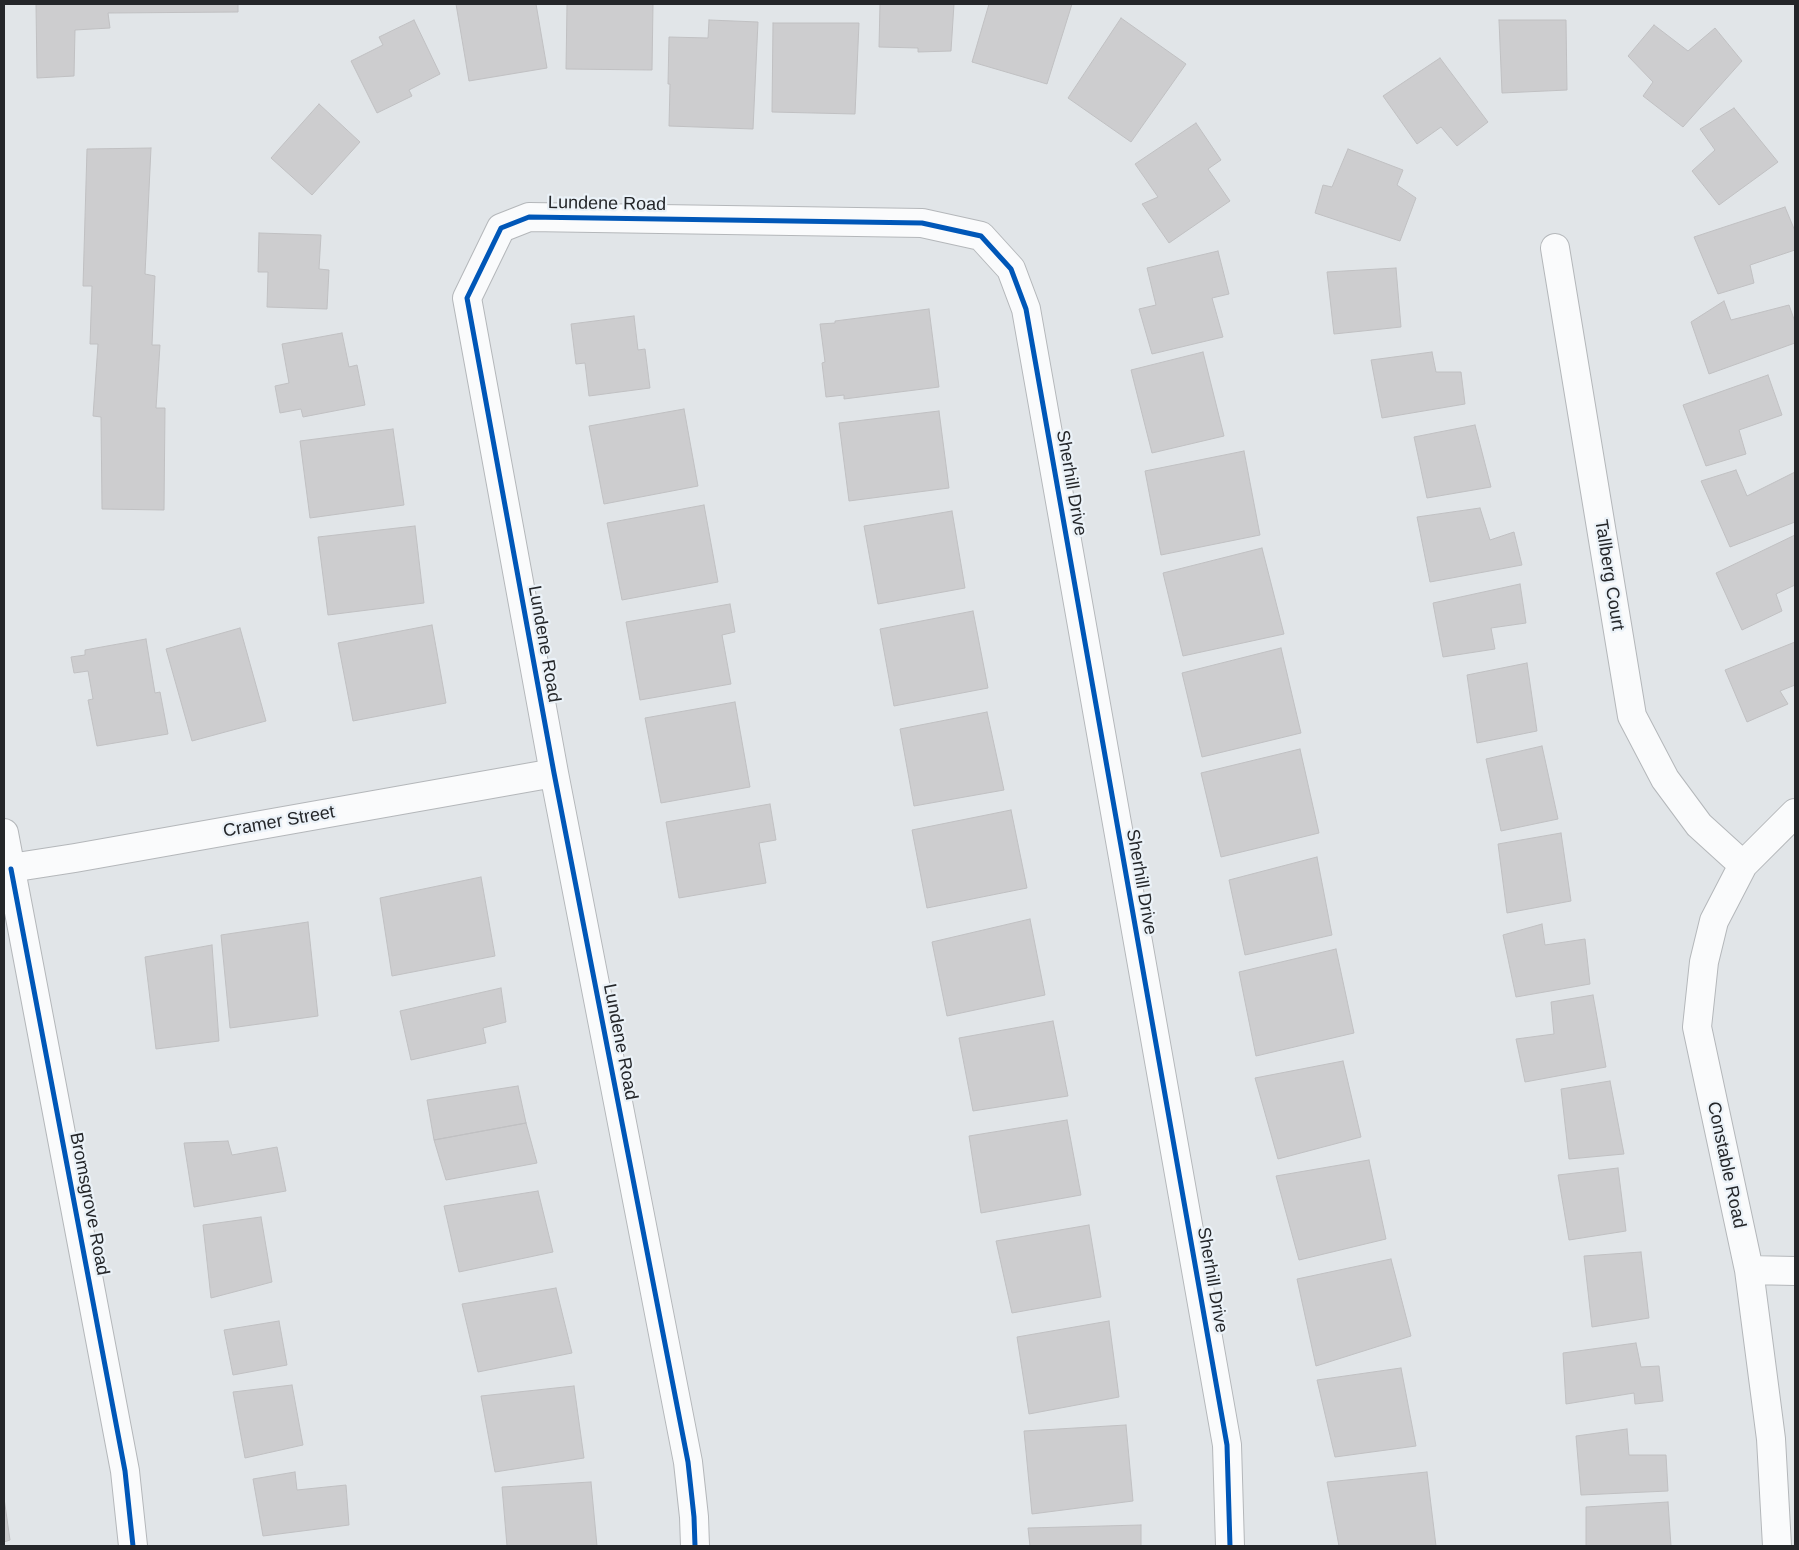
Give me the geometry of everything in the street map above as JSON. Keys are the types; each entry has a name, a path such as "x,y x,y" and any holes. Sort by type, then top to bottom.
{"street":[{"name":"Lundene Road","path":"694,1546 694,1517 688,1462 554,772 467,298 501,228 529,217 912,222 981,236"},
{"name":"Sherhill Drive","path":"981,236 1011,269 1026,309 1227,1445 1230,1546"},
{"name":"Tallberg Court","path":"1555,248 1632,716 1665,779 1699,826 1743,865"},
{"name":"Cramer Street","path":"8,869 554,772"},
{"name":"Constable Road","path":"1777,1546 1771,1439 1749,1270 1697,1027 1704,962 1714,921 1743,865 1795,813"},
{"name":"Bromsgrove Road","path":"4,833 8,869 125,1470 133,1546"},
{"path":"1749,1270 1795,1271"}],"building":[{"path":"36,4 238,4 238,12 108,13 110,28 75,30 74,76 37,78"},
{"path":"456,4 536,4 547,68 469,81"},
{"path":"567,4 653,4 652,70 566,69"},
{"path":"880,4 954,4 951,51 918,52 918,48 879,47"},
{"path":"989,4 1072,4 1047,84 972,62"},
{"path":"1121,18 1186,64 1131,142 1068,98"},
{"path":"414,20 440,74 409,90 412,96 377,113 351,61 383,45 379,37"},
{"path":"709,20 758,22 753,129 669,126 669,37 708,38"},
{"path":"1499,20 1566,20 1567,90 1502,93"},
{"path":"773,23 859,23 855,114 772,112"},
{"path":"1654,25 1688,51 1715,28 1742,61 1683,127 1643,96 1653,82 1628,56"},
{"path":"1440,58 1488,122 1457,146 1441,127 1417,144 1383,96"},
{"path":"319,104 360,142 312,195 271,158"},
{"path":"1734,108 1778,162 1719,205 1692,171 1715,150 1700,129"},
{"path":"1196,123 1221,160 1208,169 1230,201 1169,243 1142,204 1158,197 1135,164"},
{"path":"151,148 145,274 155,276 152,345 160,345 156,408 165,408 164,510 102,509 101,417 93,416 98,344 90,344 92,286 83,286 87,149"},
{"path":"1348,149 1403,170 1397,185 1416,198 1400,241 1315,213 1323,185 1332,187"},
{"path":"1785,207 1795,231 1795,250 1750,265 1754,283 1718,294 1694,237"},
{"path":"259,233 321,235 319,269 329,270 327,309 267,307 268,272 258,272"},
{"path":"1218,251 1229,294 1212,298 1223,337 1152,354 1139,309 1156,305 1147,268"},
{"path":"1396,268 1401,327 1334,334 1327,272"},
{"path":"1724,301 1731,320 1789,305 1795,322 1795,343 1709,374 1691,322"},
{"path":"929,309 939,387 844,399 844,395 826,397 822,363 825,362 820,324"},
{"path":"634,316 638,350 645,349 650,388 589,396 585,363 576,364 571,324"},
{"path":"342,333 349,367 357,365 365,405 303,417 301,409 280,413 275,386 289,383 282,344"},
{"path":"1203,352 1224,436 1152,453 1131,370"},
{"path":"1432,352 1436,372 1461,372 1465,404 1382,418 1371,360"},
{"path":"1768,375 1782,415 1739,430 1746,454 1706,466 1683,405"},
{"path":"684,409 698,486 604,504 589,426"},
{"path":"939,411 949,488 849,501 839,423"},
{"path":"1475,425 1491,487 1427,498 1414,437"},
{"path":"393,429 404,505 310,518 300,441"},
{"path":"1244,451 1260,535 1161,555 1145,471"},
{"path":"1736,470 1747,496 1795,472 1795,522 1730,547 1701,481"},
{"path":"704,505 718,582 622,600 607,523"},
{"path":"1480,508 1490,540 1514,532 1522,565 1430,582 1417,517"},
{"path":"952,511 965,588 878,604 864,526"},
{"path":"415,526 424,603 328,615 318,537"},
{"path":"1795,535 1795,585 1776,594 1782,611 1742,630 1716,573"},
{"path":"1262,548 1284,634 1183,656 1163,573"},
{"path":"1520,584 1526,623 1491,628 1495,649 1443,657 1433,603"},
{"path":"730,604 735,632 722,635 731,684 640,700 626,622"},
{"path":"973,611 988,688 894,706 880,629"},
{"path":"432,625 446,703 353,721 338,643"},
{"path":"240,628 266,721 192,741 166,649"},
{"path":"146,639 155,693 160,692 168,734 97,746 88,700 93,699 88,671 74,673 71,657 85,655 85,650"},
{"path":"1795,642 1795,685 1780,691 1788,704 1747,722 1725,670"},
{"path":"1281,648 1301,733 1202,757 1182,673"},
{"path":"1527,663 1537,731 1477,743 1467,675"},
{"path":"735,702 750,787 661,803 645,718"},
{"path":"987,712 1004,790 914,806 900,729"},
{"path":"1542,746 1558,819 1501,831 1486,759"},
{"path":"1300,749 1319,833 1221,857 1201,773"},
{"path":"770,804 776,840 759,843 766,883 679,898 666,822"},
{"path":"1011,810 1027,888 927,908 912,830"},
{"path":"1561,833 1571,901 1507,913 1498,844"},
{"path":"1317,857 1332,935 1245,955 1229,880"},
{"path":"481,877 495,956 392,976 380,898"},
{"path":"1030,919 1045,995 947,1016 932,942"},
{"path":"308,922 318,1016 230,1028 221,935"},
{"path":"1542,924 1545,945 1585,939 1590,984 1516,997 1503,935"},
{"path":"212,945 219,1041 156,1049 145,957"},
{"path":"1336,949 1354,1033 1256,1056 1239,972"},
{"path":"501,988 506,1022 483,1028 486,1043 411,1060 400,1011"},
{"path":"1593,995 1606,1067 1525,1082 1516,1039 1554,1034 1551,1002"},
{"path":"1053,1021 1068,1096 973,1111 959,1038"},
{"path":"1343,1061 1361,1137 1278,1159 1255,1078"},
{"path":"1610,1081 1624,1154 1569,1159 1561,1089"},
{"path":"518,1086 526,1123 434,1140 427,1100"},
{"path":"1067,1120 1081,1195 981,1213 969,1136"},
{"path":"526,1123 537,1163 446,1180 434,1140"},
{"path":"228,1141 232,1155 277,1147 286,1191 194,1207 184,1143"},
{"path":"1369,1160 1386,1239 1299,1260 1276,1176"},
{"path":"1618,1168 1626,1231 1569,1240 1558,1175"},
{"path":"538,1191 553,1252 459,1272 444,1206"},
{"path":"261,1217 272,1282 211,1298 203,1225"},
{"path":"1089,1225 1101,1297 1012,1313 996,1241"},
{"path":"1641,1252 1649,1318 1592,1327 1584,1256"},
{"path":"1391,1259 1411,1336 1316,1366 1297,1279"},
{"path":"556,1288 572,1353 478,1372 462,1304"},
{"path":"279,1321 287,1365 233,1375 224,1330"},
{"path":"1109,1321 1119,1397 1029,1414 1017,1337"},
{"path":"1636,1343 1641,1367 1659,1366 1663,1401 1635,1404 1634,1393 1566,1404 1563,1353"},
{"path":"1401,1368 1416,1446 1335,1457 1317,1380"},
{"path":"292,1385 303,1445 245,1458 233,1392"},
{"path":"574,1386 584,1458 495,1472 481,1396"},
{"path":"1126,1425 1133,1501 1032,1514 1024,1431"},
{"path":"1627,1429 1629,1455 1666,1455 1668,1491 1581,1495 1576,1436"},
{"path":"295,1472 297,1490 346,1485 349,1525 263,1536 253,1479"},
{"path":"1427,1472 1436,1546 1339,1546 1327,1482"},
{"path":"591,1482 597,1546 507,1546 502,1487"},
{"path":"4,1498 10,1540 4,1542"},
{"path":"1668,1502 1671,1546 1586,1546 1586,1507"},
{"path":"1141,1525 1141,1546 1030,1546 1028,1528"}],"cycle path":[{"path":"695,1546 688,1462 554,773 467,298 501,228 529,217 922,223 981,236 1011,269 1026,309 1227,1445 1230,1546"},
{"path":"11,869 125,1471 133,1546"}]}
